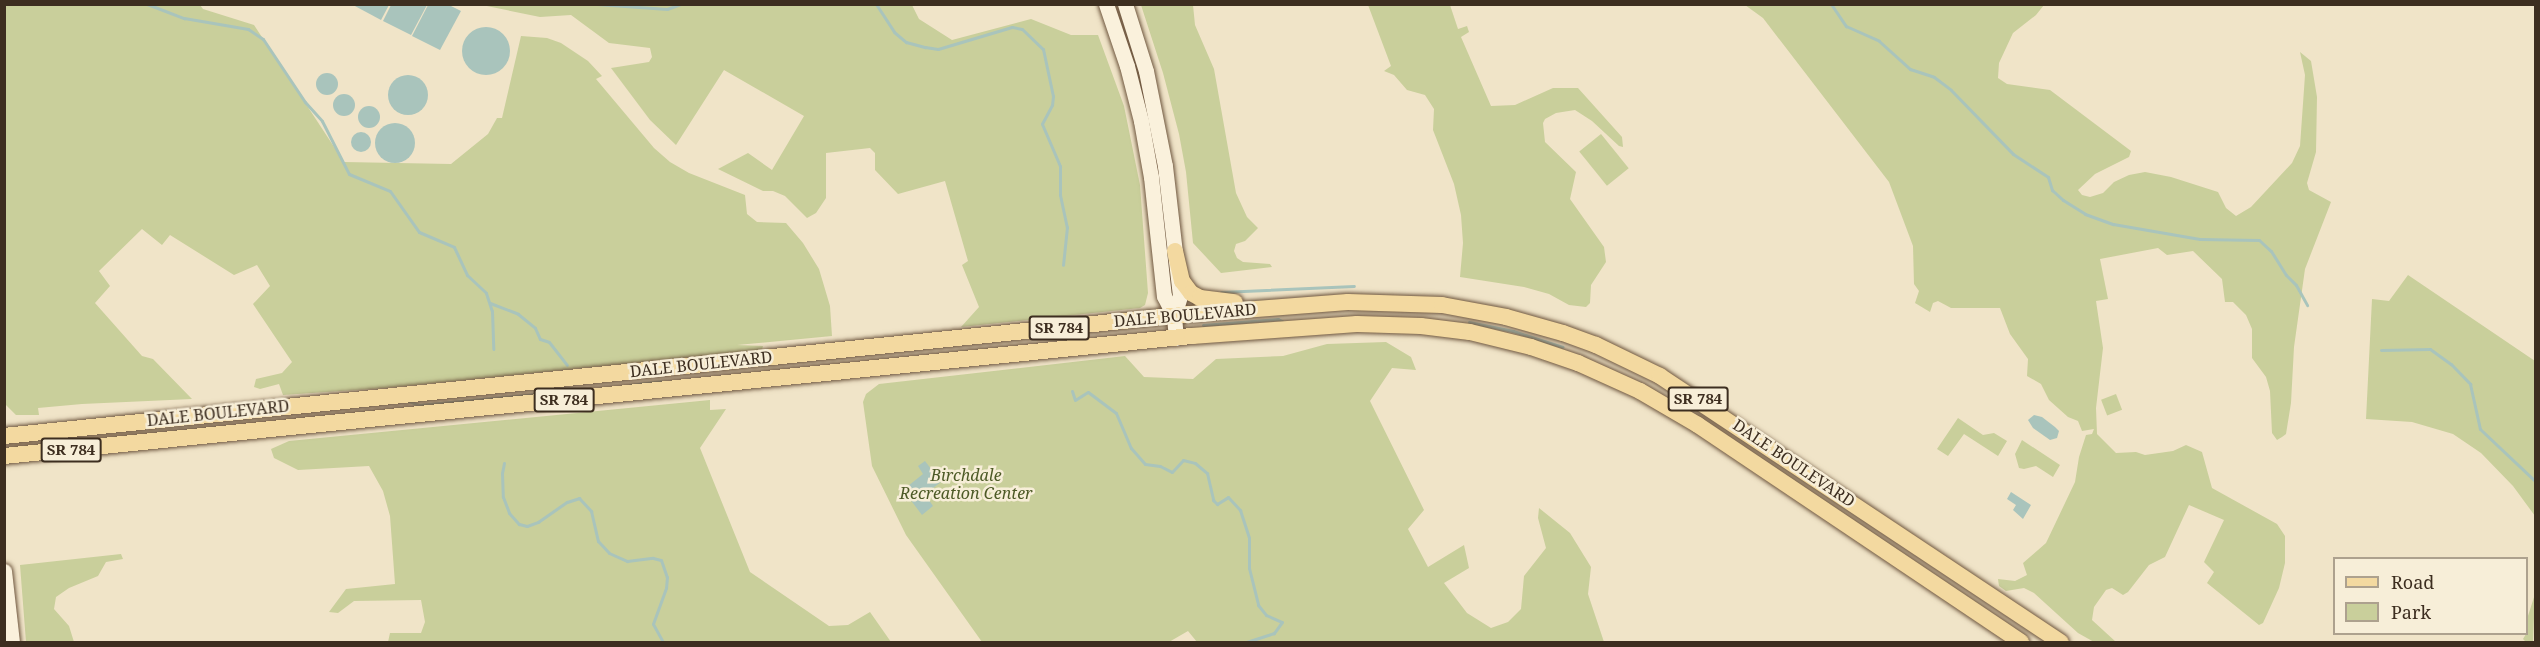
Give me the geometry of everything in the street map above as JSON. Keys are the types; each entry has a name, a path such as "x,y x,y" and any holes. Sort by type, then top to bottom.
{"main road":[{"path":"1106,4 1127,66 1141,121 1151,177 1164,296 1174,316 1176,338"},
{"path":"1125,4 1146,71 1160,137 1180,296 1174,316"},
{"path":"1175,251 1184,285 1195,296 1208,300 1281,306"},
{"name":"DALE BOULEVARD","path":"4,436 1281,306 1348,302 1442,305 1525,322 1596,345 1660,376 1691,394 2061,642"},
{"name":"DALE BOULEVARD","path":"4,456 1176,338 1357,324 1420,326 1501,339 1578,363 1640,391 1698,425 2020,642"},
{"path":"4,422 56,430"},
{"path":"4,571 12,642"}],"green space":[{"path":"4,5 200,5 203,9 254,25 344,162 451,164 488,134 497,118 502,118 521,36 547,38 561,43 588,61 602,76 596,79 654,148 670,162 689,173 745,195 747,214 757,222 786,223 803,243 819,269 830,306 832,336 737,345 763,346 762,350 385,388 283,395 279,384 260,389 254,387 256,379 282,373 292,362 253,304 270,286 257,265 234,275 170,235 162,245 142,229 99,271 110,286 95,303 142,356 153,359 192,399 38,408 39,415 16,415 4,403"},
{"path":"482,5 912,5 919,19 952,40 1031,19 1071,35 1098,35 1124,106 1140,185 1148,293 1145,305 1140,308 961,327 979,307 962,265 968,261 945,181 898,194 875,170 875,153 870,148 826,153 826,198 816,213 807,218 785,196 773,191 763,191 718,169 748,153 772,170 804,116 724,70 676,145 650,120 611,68 649,62 652,57 650,48 609,43 571,15 540,17"},
{"path":"1141,5 1193,5 1195,25 1214,69 1236,193 1247,217 1258,228 1245,241 1236,244 1234,251 1237,258 1243,262 1270,264 1272,267 1221,273 1193,243 1186,172 1179,134 1163,73"},
{"path":"1368,5 1450,5 1458,29 1467,26 1469,32 1461,37 1491,106 1515,105 1553,88 1578,88 1622,137 1623,147 1575,110 1556,113 1545,119 1543,123 1545,142 1576,172 1570,199 1604,247 1606,262 1591,285 1590,303 1586,307 1569,305 1549,294 1524,287 1460,277 1463,243 1461,215 1454,184 1433,130 1434,109 1425,95 1407,90 1394,75 1384,71 1391,66"},
{"path":"1745,5 2044,5 2036,15 2013,33 1999,63 1998,78 2007,84 2050,90 2131,151 2129,157 2095,174 2078,190 2082,195 2090,197 2103,193 2114,182 2129,175 2145,172 2171,177 2218,192 2226,208 2236,216 2251,207 2292,163 2300,146 2305,75 2300,52 2311,61 2317,97 2316,152 2307,183 2309,190 2331,202 2305,269 2294,347 2291,403 2286,434 2277,440 2272,433 2270,391 2266,377 2252,358 2252,329 2246,315 2233,302 2225,302 2222,279 2193,251 2167,255 2158,248 2100,259 2108,299 2096,301 2103,348 2096,408 2097,434 2116,453 2136,452 2145,455 2173,451 2186,445 2202,452 2212,488 2277,524 2285,536 2285,563 2279,588 2263,623 2259,625 2207,583 2214,572 2204,562 2224,520 2189,505 2165,557 2149,565 2128,592 2123,595 2112,588 2106,590 2094,607 2092,620 2116,642 2094,642 2078,633 2034,593 2024,588 2006,591 1999,586 1998,579 2015,581 2027,575 2023,563 2046,543 2075,482 2079,457 2086,435 2092,434 2094,429 2082,431 2078,421 2068,417 2049,400 2041,384 2027,376 2028,359 2010,334 2000,308 1951,308 1938,301 1933,303 1930,312 1915,303 1919,291 1914,284 1913,246 1889,182 1763,18"},
{"path":"1601,134 1629,168 1607,186 1579,152"},
{"path":"2408,275 2535,361 2535,516 2513,486 2481,453 2453,434 2412,422 2366,419 2372,299 2389,301"},
{"name":"Birchdale Recreation Center","path":"1386,342 1411,357 1416,370 1392,368 1370,401 1424,510 1408,529 1428,567 1464,545 1469,568 1444,583 1467,613 1491,628 1508,622 1521,609 1524,576 1546,548 1538,518 1539,508 1570,533 1591,567 1588,594 1604,642 1197,642 1188,631 1169,642 982,642 906,535 872,466 863,402 866,394 879,384 1125,356 1144,377 1193,379 1216,359 1283,356 1327,344"},
{"path":"2116,394 2122,410 2107,416 2101,400"},
{"path":"710,400 710,410 726,409 700,448 750,572 829,626 848,625 870,612 891,642 388,642 390,633 421,633 425,622 421,600 354,601 338,613 329,612 346,589 395,584 390,516 383,491 369,466 298,470 274,458 271,449 289,441"},
{"path":"1958,418 1983,435 1994,433 2007,441 1998,456 1964,434 1948,456 1937,449"},
{"path":"2022,440 2060,465 2053,477 2036,466 2019,468 2015,454"},
{"path":"121,554 123,559 106,562 98,576 69,588 56,597 54,609 69,626 74,642 26,642 20,565"},
{"path":"2535,594 2533,642 2526,642 2523,639 2528,635 2528,616"}],"water":[{"path":"353,4 389,5 381,20"},
{"path":"391,5 427,5 411,35 383,21"},
{"path":"428,5 449,5 461,11 440,50 412,36"},
{"path":"481,27 491,27 506,37 510,51 509,60 500,71 491,75 481,75 466,65 462,56 462,46 472,31"},
{"path":"327,73 335,76 338,84 335,92 327,95 319,92 316,84 319,76"},
{"path":"408,75 416,76 422,81 427,87 427,103 422,109 416,114 408,115 400,114 394,109 389,103 388,95 389,87 394,81 400,76"},
{"path":"340,94 348,94 355,101 355,109 348,116 340,116 333,109 333,101"},
{"path":"369,106 377,109 380,117 377,125 369,128 361,125 358,117 361,109"},
{"path":"395,123 409,129 415,143 409,157 395,163 381,157 375,143 381,129"},
{"path":"357,132 365,132 371,138 371,146 365,152 357,152 351,146 351,138"},
{"path":"2034,415 2042,417 2059,431 2057,438 2050,440 2033,428 2028,420"},
{"path":"925,461 941,482 925,494 933,506 922,515 903,490 923,474 918,466"},
{"path":"2011,492 2031,505 2023,519 2013,510 2016,505 2007,499"}],"waterway":[{"path":"147,4 184,18 248,29 263,39 305,102 322,121 349,174 390,191 419,232 454,247 467,275 486,293 492,311 493,349"},
{"path":"597,4 667,9 681,4"},
{"path":"876,4 894,32 906,42 938,49 1012,27 1022,29 1043,49 1053,96 1052,105 1042,124 1060,166 1060,195 1067,227 1063,265"},
{"path":"1831,4 1846,26 1879,41 1910,69 1934,77 1951,90 2013,154 2048,177 2052,190 2085,214 2113,224 2200,239 2259,240 2271,251 2286,275 2296,285 2307,305"},
{"path":"1221,292 1354,286"},
{"path":"490,303 518,314 535,328 540,339 549,342 567,365"},
{"path":"1203,325 1278,319 1286,323"},
{"path":"1469,322 1513,331 1563,347"},
{"path":"2381,350 2430,349 2451,364 2470,384 2480,429 2536,482"},
{"path":"630,385 661,381"},
{"path":"409,401 419,405 590,389"},
{"path":"1072,391 1075,400 1088,392 1116,413 1131,448 1145,464 1160,466 1172,472 1183,460 1195,463 1207,473 1213,500 1217,504 1228,497 1240,510 1249,538 1249,568 1258,605 1266,615 1282,622 1274,633 1246,642"},
{"path":"504,463 503,497 509,513 519,524 527,526 538,522 567,502 579,498 591,511 598,541 609,553 627,561 653,558 661,560 667,577 666,588 653,624 663,642"}]}
